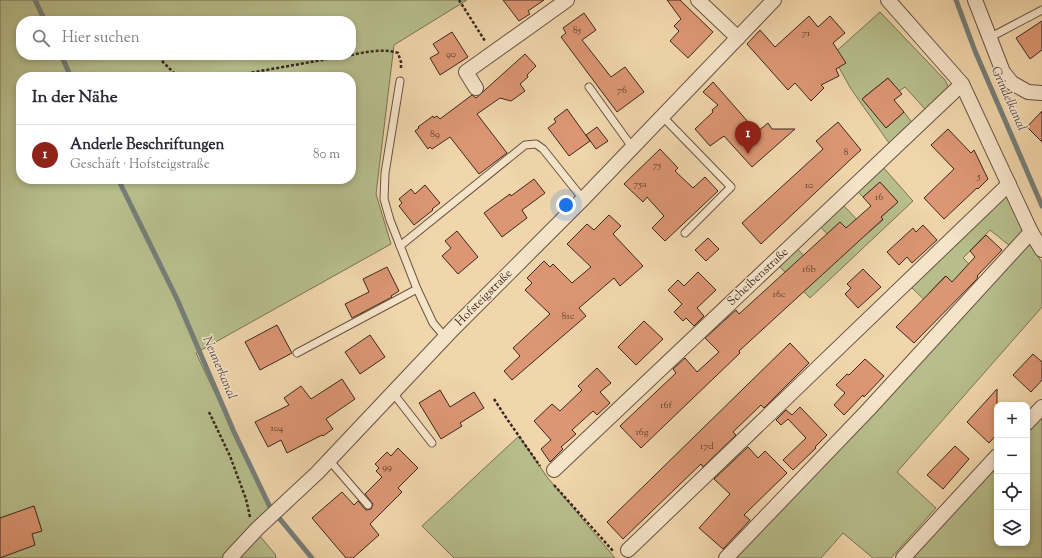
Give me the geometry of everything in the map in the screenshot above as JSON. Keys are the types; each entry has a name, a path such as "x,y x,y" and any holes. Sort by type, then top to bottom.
{"street":[{"path":"476,88 466,72 567,0"},
{"path":"698,0 738,38"},
{"name":"Hofsteigstraße","path":"230,558 329,460 445,337 583,199 774,0"},
{"path":"888,0 962,84 1031,232 1042,250"},
{"path":"975,0 1003,72 1012,83 1028,92 1042,93"},
{"name":"Scheibenstraße","path":"554,470 962,84"},
{"path":"628,550 1009,184"},
{"path":"726,558 870,409 1031,232"},
{"path":"1030,420 1042,407"},
{"path":"903,558 994,459"}],"lane":[{"path":"989,38 1042,10"},
{"path":"400,81 386,173 384,198 390,220 417,289 433,323 445,337"},
{"path":"589,87 632,147"},
{"path":"662,116 731,187 685,233"},
{"path":"400,246 525,145 536,144 543,149 583,199"},
{"path":"297,353 417,289"},
{"path":"393,393 432,443"},
{"path":"329,460 368,504"}],"path":[{"path":"459,0 493,53"},
{"path":"356,54 376,50 390,50 398,53 401,62 400,81"},
{"path":"255,72 323,60"},
{"path":"162,61 173,72"},
{"path":"209,412 230,456 246,499 248,513 260,527"}],"green space":[{"path":"0,0 467,0 394,45 376,194 391,244 196,353 269,507 277,515 259,535 275,554 276,558 0,558"},
{"path":"880,12 945,80 948,86 948,92 928,109 925,109 905,87 899,91 888,78 864,97 886,128 904,112 913,124 889,143 851,89 832,55"},
{"path":"882,166 913,201 810,298 777,264 795,246 804,256 858,241 840,222 827,234 819,225 841,203 869,232 883,220 881,217 898,202 880,182 863,197 856,190"},
{"path":"1006,194 1024,231 1010,246 990,230 963,258 969,264 959,289 945,276 929,293 934,309 910,286"},
{"path":"1029,245 1032,246 1042,263 1042,307 897,472 936,508 891,558 873,558 843,533 821,558 733,558 1023,249"},
{"path":"1042,408 1042,558 906,558 994,461 994,546 1030,546 1030,421"},
{"path":"519,436 547,477 615,558 454,558 422,526"}],"building":[{"path":"503,0 544,0 528,11 530,14 519,21"},
{"path":"667,0 680,0 713,32 688,58 670,41 679,31 674,26 681,19"},
{"path":"584,13 596,30 582,40 611,77 625,67 644,92 617,112 561,37 566,33 563,28"},
{"path":"809,16 818,27 830,16 845,33 833,43 846,63 836,69 839,76 821,85 824,88 811,101 795,83 788,90 747,44 760,30 775,47"},
{"path":"1042,21 1042,50 1030,59 1016,38"},
{"path":"452,32 468,57 440,75 430,58 439,53 433,44"},
{"path":"525,54 536,66 527,75 528,77 520,84 525,91 511,101 500,98 477,114 507,153 479,174 450,137 432,149 430,147 428,149 415,131 419,128 418,127 433,116 434,118 437,116 440,119 472,95 476,98"},
{"path":"888,78 902,94 894,100 904,112 886,128 862,99"},
{"path":"713,82 757,132 768,123 772,129 795,129 752,167 724,136 710,146 695,129 713,112 712,110 718,105 703,92"},
{"path":"567,109 590,141 569,156 548,128 556,122 554,119"},
{"path":"1042,111 1042,142 1027,127"},
{"path":"838,122 861,150 761,244 742,223 823,149 816,141"},
{"path":"597,127 608,141 596,149 586,135"},
{"path":"948,129 971,153 974,150 988,179 944,219 924,198 954,169 931,145"},
{"path":"660,149 678,168 675,171 693,188 705,177 718,191 665,241 652,228 664,216 647,197 643,202 624,184"},
{"path":"534,179 545,193 522,210 527,218 502,237 484,213"},
{"path":"880,182 898,202 881,217 883,219 739,351 740,353 641,448 620,426 676,373 673,369 685,358 697,372 719,352 705,338 736,310 739,314 840,222 846,228 871,206 863,197"},
{"path":"425,185 440,203 414,225 399,206 402,203 399,199 411,189 415,194"},
{"path":"609,215 621,226 613,234 643,266 620,286 614,278 579,308 586,316 512,380 504,371 520,356 513,348 550,314 525,290 532,283 527,278 544,261 550,267 553,264 572,283 591,267 567,244 587,224 594,230"},
{"path":"923,225 937,240 912,263 907,257 899,265 887,252 913,228 916,232"},
{"path":"457,231 478,257 458,274 442,256 451,248 445,241"},
{"path":"986,235 1002,250 977,276 978,277 976,280 914,343 896,327 946,276 952,282 975,257 970,251"},
{"path":"708,238 719,249 706,261 695,250"},
{"path":"387,267 399,291 391,296 392,297 352,318 345,304 369,292 363,279"},
{"path":"863,269 881,287 858,308 845,294 851,288 847,284"},
{"path":"698,272 716,290 697,308 704,316 694,326 686,318 683,321 674,312 682,304 668,290 678,280 684,286"},
{"path":"644,321 663,339 636,365 618,347"},
{"path":"277,325 292,353 260,370 245,342"},
{"path":"370,335 385,357 360,374 345,352"},
{"path":"790,343 809,363 764,408 761,405 733,432 736,435 703,467 701,464 623,539 607,522"},
{"path":"1033,354 1042,362 1042,380 1031,392 1013,375"},
{"path":"865,359 884,376 844,415 834,405 845,393 836,385 847,374 849,375"},
{"path":"597,368 611,383 600,392 610,403 597,415 593,411 572,430 576,434 561,447 563,449 550,462 541,449 551,440 534,421 552,404 560,411 582,390 578,386"},
{"path":"342,379 355,399 326,419 333,429 323,436 322,435 287,453 281,440 268,447 255,422 289,405 284,398 301,386 311,399"},
{"path":"997,389 997,402 994,402 994,437 989,443 967,422"},
{"path":"440,390 450,407 474,392 484,408 460,423 462,426 441,439 419,403"},
{"path":"800,407 827,435 793,470 783,460 806,438 788,419 781,425 776,420 786,410 792,415"},
{"path":"955,446 969,459 943,489 927,475"},
{"path":"748,447 758,458 765,451 787,473 744,515 750,520 723,549 699,528 730,494 714,479"},
{"path":"398,448 418,468 398,488 402,492 370,524 379,535 353,558 346,558 312,518 342,492 354,505 358,501 366,510 371,509 373,504 365,494 382,477 376,471 379,468 375,464 387,452 391,456"},
{"path":"34,506 42,531 32,534 35,545 0,558 0,518"}],"waterway":[{"name":"Neunerkanal","path":"35,0 43,16"},
{"name":"Grindelkanal","path":"956,0 975,51 1042,206"},
{"name":"Neunerkanal","path":"63,60 69,72"},
{"name":"Neunerkanal","path":"120,184 177,299 234,432 270,507 312,558"}],"place":[{"name":"Anderle Beschriftungen","path":"748,154"}]}
